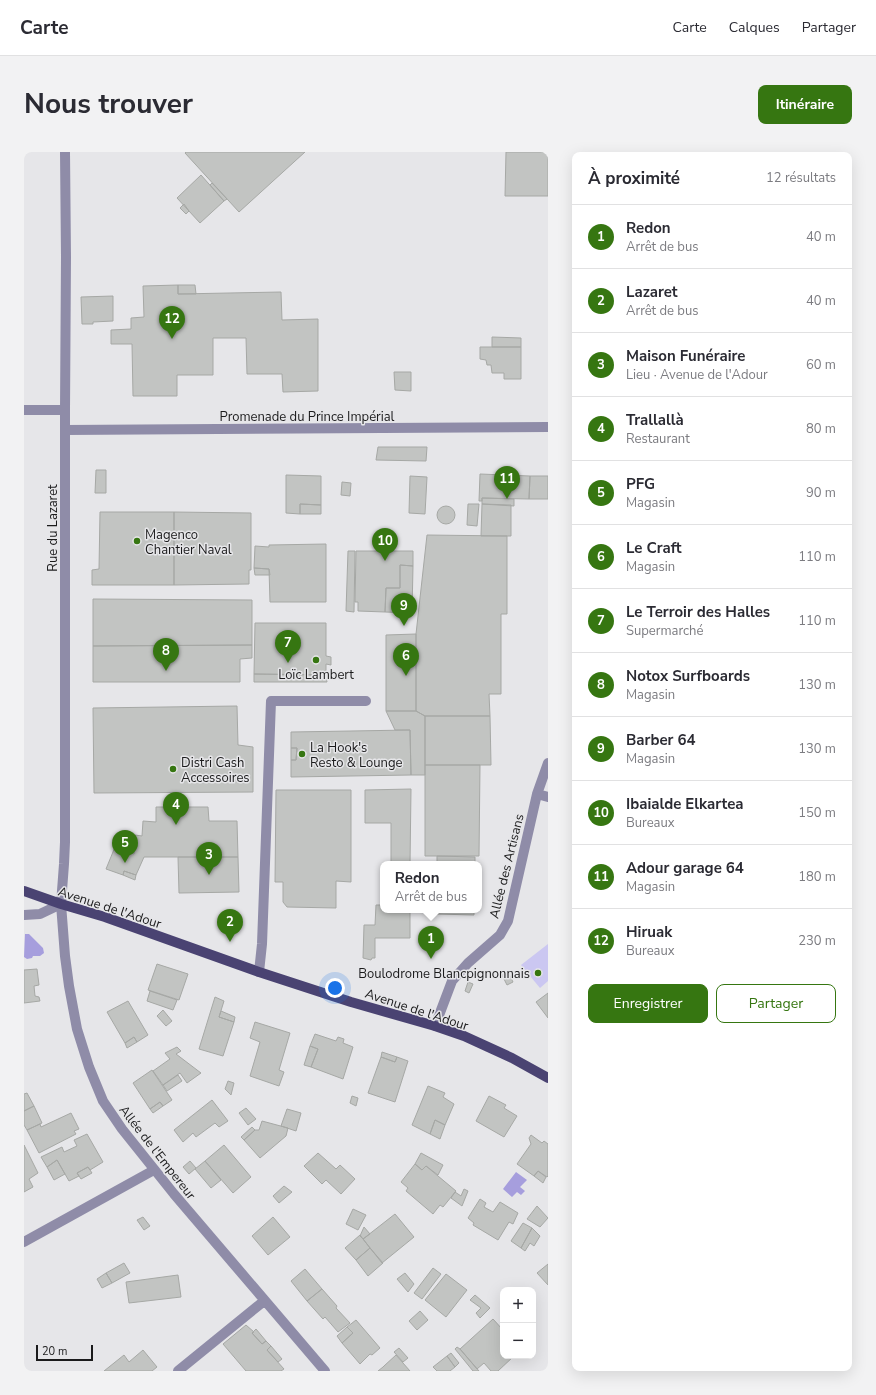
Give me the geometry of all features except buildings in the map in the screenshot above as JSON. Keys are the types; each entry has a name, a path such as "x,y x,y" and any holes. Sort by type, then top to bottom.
{"main road":[{"name":"Avenue de l'Adour","path":"24,890 259,972 351,1002 435,1026 464,1036 512,1058 548,1078"}],"street":[{"name":"Rue du Lazaret","path":"61,904 64,864 65,152"},
{"path":"24,410 65,410"},
{"name":"Promenade du Prince Impérial","path":"65,430 548,428"},
{"path":"259,972 262,944 270,701 366,701"},
{"name":"Allée des Artisans","path":"435,1026 452,980 468,963 500,935 508,921 537,794 548,763"},
{"path":"537,794 548,797"},
{"path":"24,915 40,914 61,904"},
{"name":"Allée de l'Empereur","path":"61,904 65,956 77,1029 89,1067 103,1101 122,1129 154,1170 325,1371"},
{"path":"24,1242 154,1170"},
{"path":"178,1371 264,1301"}],"shaded area":[{"path":"25,934 29,934 43,948 44,953 40,956 33,956 32,958 27,959 24,957"},
{"name":"Boulodrome Blancpignonnais","path":"548,944 548,981 540,988 521,965"},
{"path":"516,1172 527,1180 520,1187 525,1191 521,1195 517,1192 512,1197 503,1189"}],"place":[{"name":"Hiruak","path":"172,339"},
{"name":"Adour garage 64","path":"507,499"},
{"name":"Magenco Chantier Naval","path":"137,541"},
{"name":"Ibaialde Elkartea","path":"385,561"},
{"name":"Barber 64","path":"404,626"},
{"name":"Loïc Lambert","path":"316,660"},
{"name":"Le Terroir des Halles","path":"288,663"},
{"name":"Notox Surfboards","path":"166,671"},
{"name":"Le Craft","path":"406,676"},
{"name":"La Hook's Resto & Lounge","path":"302,754"},
{"name":"Distri Cash Accessoires","path":"173,769"},
{"name":"Trallallà","path":"176,825"},
{"name":"PFG","path":"125,863"},
{"name":"Maison Funéraire","path":"209,875"},
{"name":"Lazaret","path":"230,942"},
{"name":"Redon","path":"431,959"},
{"name":"Boulodrome Blancpignonnais","path":"538,973"}]}
